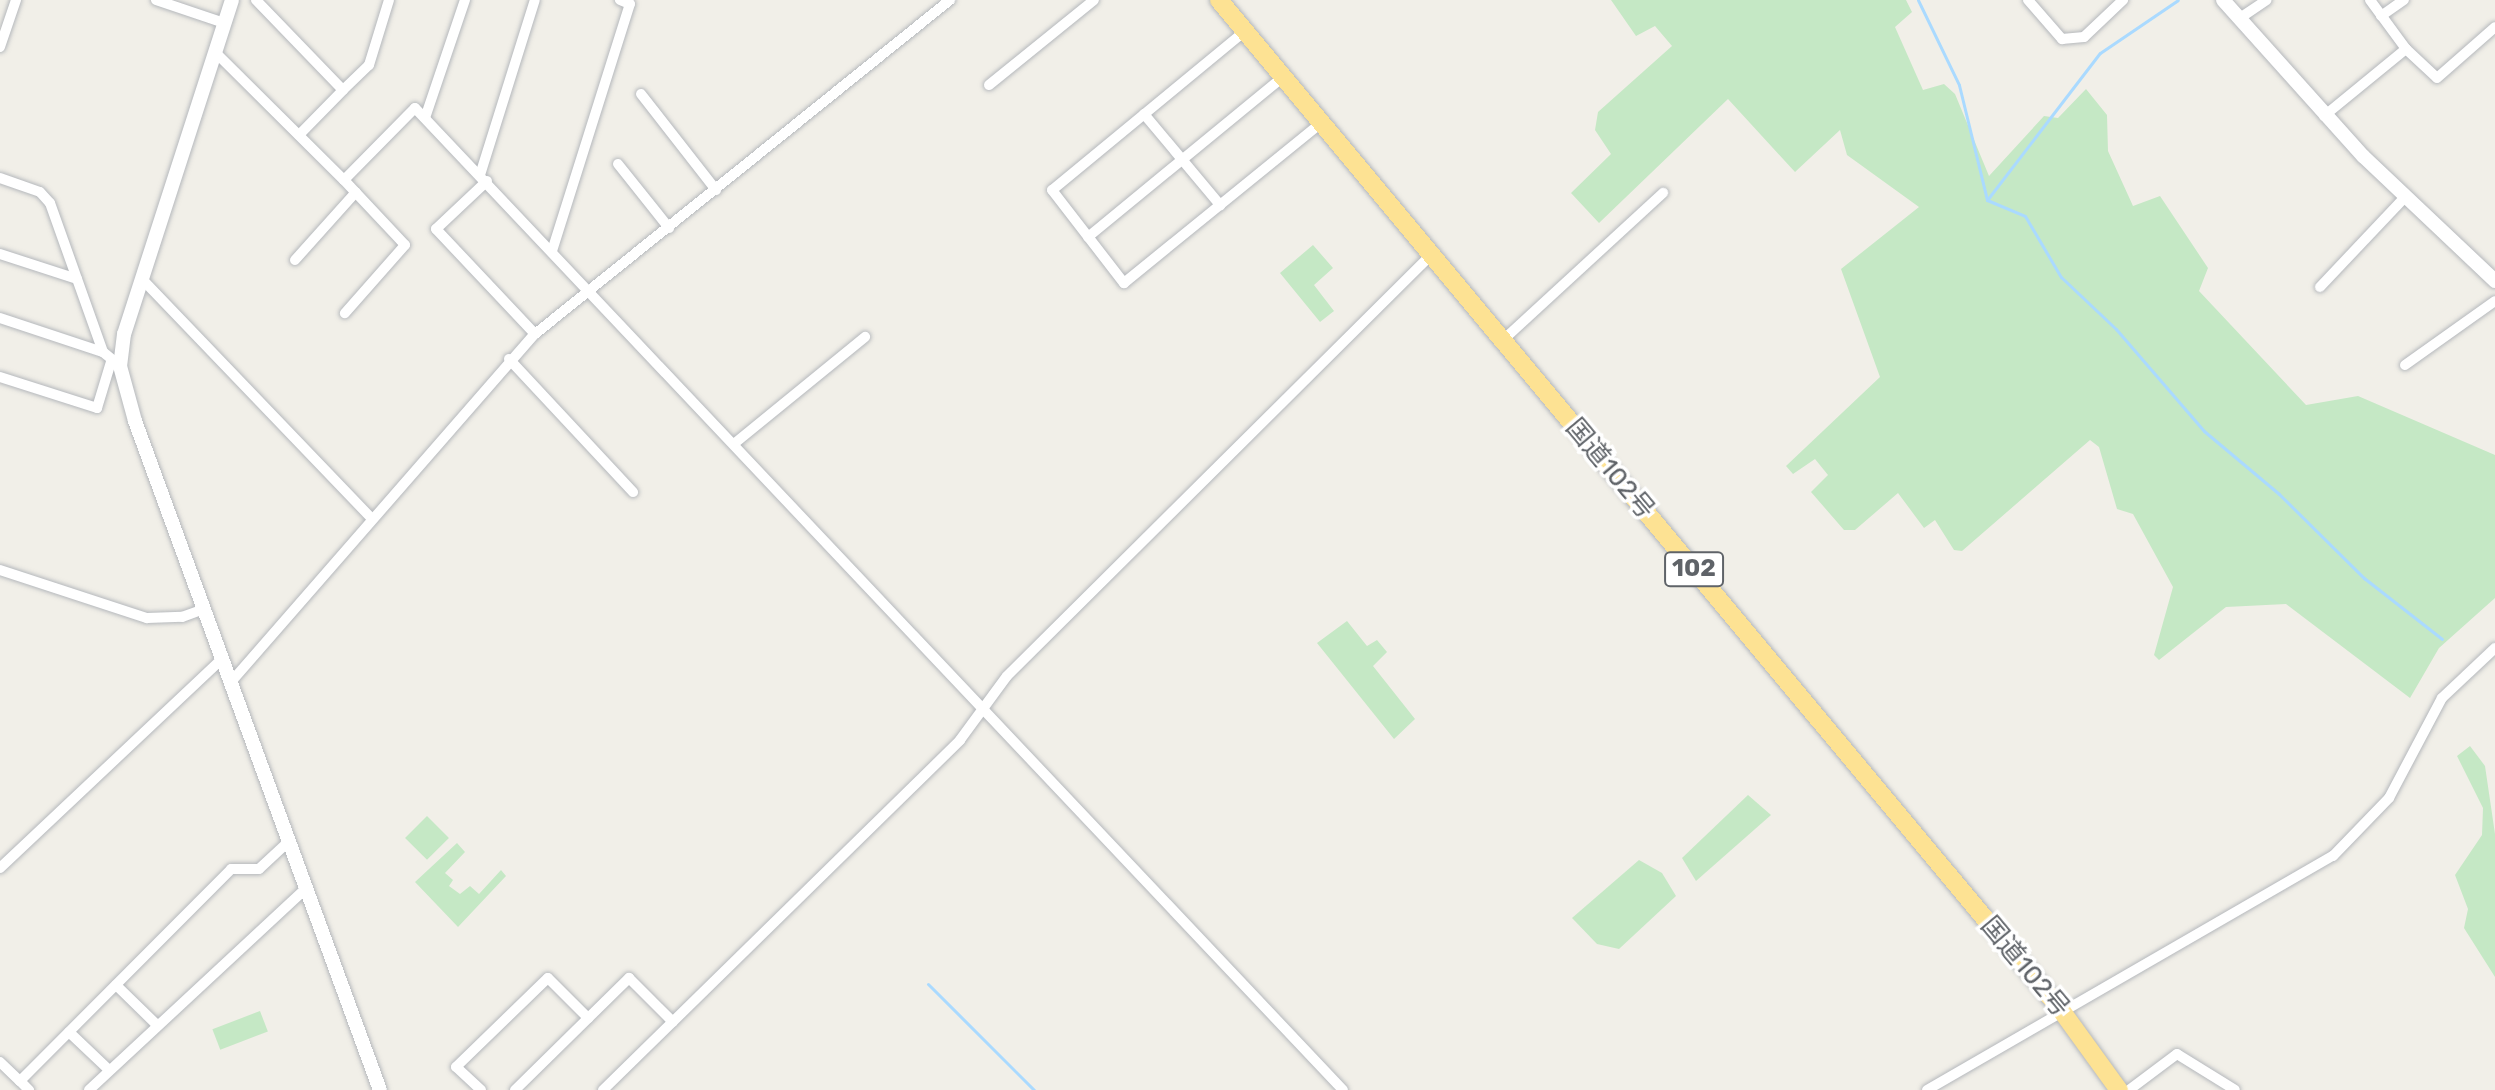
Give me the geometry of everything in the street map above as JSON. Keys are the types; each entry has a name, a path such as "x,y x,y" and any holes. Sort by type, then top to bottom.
{"highway":[{"name":"国道102号","path":"1219,0 2061,1010 2119,1090"}],"street":[{"path":"0,47 3,25 16,0"},
{"path":"156,0 224,23"},
{"path":"0,377 97,408 116,364 232,0"},
{"path":"256,0 343,90"},
{"path":"299,135 369,65 389,0"},
{"path":"425,118 465,0"},
{"path":"535,0 484,178 436,229 535,334"},
{"path":"552,251 630,4 620,0"},
{"path":"231,682 509,359 535,334 950,0"},
{"path":"989,85 1094,0"},
{"path":"2028,0 2062,39 2084,37 2122,0"},
{"path":"2223,0 2324,116 2495,281"},
{"path":"2240,18 2267,0"},
{"path":"2370,0 2406,49 2437,78 2495,27"},
{"path":"2381,16 2404,0"},
{"path":"1245,31 1052,190 1124,283 1321,123"},
{"path":"2324,116 2406,49"},
{"path":"216,53 405,245 345,313"},
{"path":"1088,237 1283,77"},
{"path":"641,94 716,190"},
{"path":"344,180 415,108 735,443 1343,1090"},
{"path":"1144,114 1220,205"},
{"path":"618,164 669,228"},
{"path":"0,178 46,197 103,352"},
{"path":"295,260 356,192"},
{"path":"1502,341 1663,193"},
{"path":"2320,287 2405,197"},
{"path":"0,254 77,279"},
{"path":"603,1090 984,710 1007,676 1094,587 1431,255"},
{"path":"142,279 371,518"},
{"path":"2405,365 2495,301"},
{"path":"0,318 103,352 116,364 380,1090"},
{"path":"735,443 865,337"},
{"path":"509,359 633,492"},
{"path":"0,570 147,618 182,617 204,609"},
{"path":"1927,1090 2333,856 2389,798 2442,698 2495,648"},
{"path":"0,868 222,659"},
{"path":"20,1081 231,869 259,869 289,841"},
{"path":"89,1090 156,1024 306,888"},
{"path":"481,1090 456,1067 548,978 588,1018"},
{"path":"515,1090 629,978 673,1022"},
{"path":"116,985 156,1024"},
{"path":"69,1032 109,1070"},
{"path":"2129,1090 2177,1054 2235,1090"},
{"path":"0,1062 29,1090"}],"green space":[{"path":"1611,0 1906,0 1912,12 1895,27 1923,90 1944,84 1955,94 1989,176 2044,116 2058,118 2086,89 2107,115 2108,151 2133,206 2160,196 2208,268 2199,291 2306,405 2358,396 2495,455 2495,598 2439,648 2410,698 2286,604 2226,607 2159,660 2154,655 2173,587 2133,514 2117,509 2099,447 2090,440 1962,551 1954,550 1935,520 1924,528 1898,493 1855,530 1844,530 1811,492 1828,475 1815,459 1793,474 1786,466 1880,377 1841,269 1919,207 1847,155 1840,130 1795,172 1728,99 1599,223 1571,193 1611,154 1595,130 1598,112 1672,46 1655,26 1636,36"},
{"path":"1313,245 1333,268 1314,285 1334,311 1320,322 1280,273"},
{"path":"1347,621 1367,646 1377,640 1387,652 1373,666 1415,719 1394,739 1317,643"},
{"path":"2470,746 2485,766 2495,834 2495,977 2464,928 2468,909 2455,875 2482,835 2483,808 2457,756"},
{"path":"1748,795 1771,815 1696,881 1682,858"},
{"path":"427,816 449,838 427,860 405,838"},
{"path":"457,843 465,852 445,873 453,880 449,886 460,894 470,886 479,894 501,870 506,876 458,927 415,882"},
{"path":"1639,860 1662,873 1676,896 1619,949 1597,944 1572,918"},
{"path":"260,1011 268,1032 220,1050 212,1029"}],"waterway":[{"path":"1918,0 1959,85 1987,200 2025,216 2061,277 2116,329 2204,431 2279,494 2364,578 2442,639"},
{"path":"1987,200 2100,53 2178,0"},
{"path":"928,984 1034,1090"}]}
